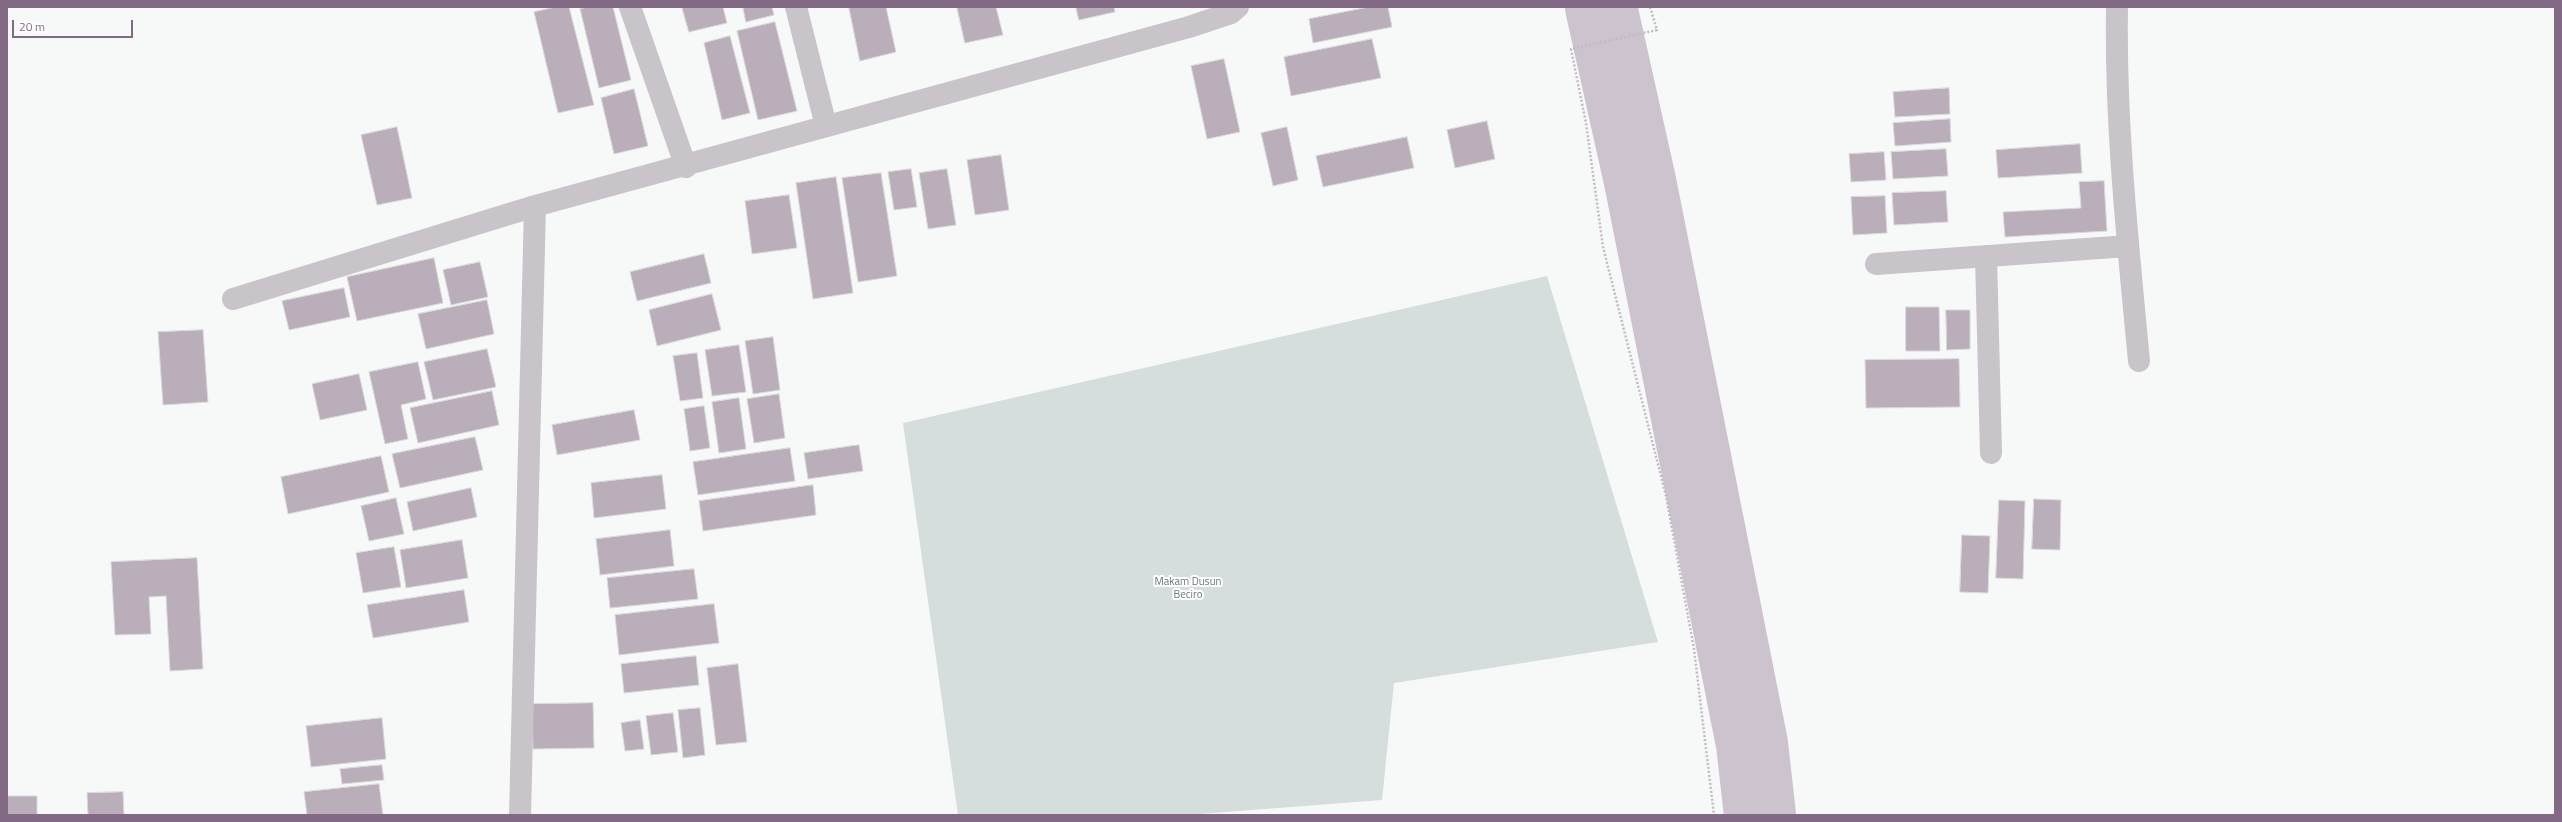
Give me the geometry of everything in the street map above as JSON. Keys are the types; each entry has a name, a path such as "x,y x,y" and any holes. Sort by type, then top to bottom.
{"street":[{"path":"630,7 686,167"},
{"path":"796,7 826,126"},
{"path":"233,299 535,206 686,167 826,126 1189,27 1231,13 1238,7"},
{"path":"2117,7 2116,65 2128,246 2139,361"},
{"path":"520,815 535,206"},
{"path":"1876,264 2128,246"},
{"path":"1986,256 1991,453"}],"path":[{"path":"1650,7 1657,30 1571,49 1586,123 1603,247 1666,496 1694,649 1714,815"}],"green space":[{"name":"Makam Dusun Beciro","path":"1547,276 1658,642 1394,683 1382,800 1187,815 958,815 903,423"}],"building":[{"path":"556,7 569,7 594,105 558,113 534,12"},
{"path":"588,7 613,7 631,80 599,88 580,9"},
{"path":"682,7 723,7 727,23 689,32"},
{"path":"743,7 772,7 774,15 746,22"},
{"path":"849,7 886,7 896,52 860,61"},
{"path":"957,7 996,7 1003,35 965,43"},
{"path":"1076,7 1114,7 1115,12 1079,20"},
{"path":"1369,7 1388,7 1392,27 1313,43 1309,19"},
{"path":"775,22 797,111 758,120 737,31"},
{"path":"730,36 750,113 722,120 704,43"},
{"path":"1372,39 1381,78 1291,96 1284,57"},
{"path":"1224,59 1240,132 1207,139 1191,66"},
{"path":"1949,88 1950,114 1895,117 1893,92"},
{"path":"634,89 648,146 614,154 601,98"},
{"path":"1950,119 1951,142 1895,146 1893,123"},
{"path":"1487,121 1495,159 1455,168 1447,130"},
{"path":"397,127 412,198 377,205 361,135"},
{"path":"1287,127 1298,180 1273,186 1261,133"},
{"path":"1407,137 1414,168 1323,187 1316,156"},
{"path":"2080,144 2082,173 1998,178 1996,150"},
{"path":"1946,149 1948,176 1893,179 1891,152"},
{"path":"1884,152 1886,180 1851,182 1849,154"},
{"path":"1001,155 1009,210 975,215 967,160"},
{"path":"911,169 917,207 894,210 888,172"},
{"path":"947,169 956,225 928,229 919,173"},
{"path":"881,173 897,276 858,282 842,178"},
{"path":"836,177 853,293 813,299 796,183"},
{"path":"2104,181 2107,231 2005,237 2003,212 2081,208 2079,182"},
{"path":"1946,191 1948,222 1894,225 1892,193"},
{"path":"789,195 797,248 752,254 745,201"},
{"path":"1885,196 1887,233 1853,235 1851,197"},
{"path":"704,254 711,283 637,301 630,272"},
{"path":"434,258 443,303 357,321 347,277"},
{"path":"480,262 488,297 451,305 443,270"},
{"path":"344,288 350,317 289,330 282,301"},
{"path":"712,294 721,330 657,346 649,310"},
{"path":"487,300 494,334 426,349 418,314"},
{"path":"1906,307 1939,307 1940,351 1906,351"},
{"path":"1946,310 1970,310 1970,349 1947,350"},
{"path":"203,330 208,402 163,405 158,332"},
{"path":"773,337 780,390 753,394 745,341"},
{"path":"739,345 746,392 712,396 705,350"},
{"path":"487,349 496,387 433,400 424,362"},
{"path":"697,353 703,398 680,401 673,356"},
{"path":"1959,359 1960,407 1866,408 1865,360"},
{"path":"418,362 426,399 401,405 408,439 385,444 369,372"},
{"path":"359,374 367,410 320,420 312,384"},
{"path":"492,391 499,425 418,443 410,408"},
{"path":"779,394 785,438 754,443 747,399"},
{"path":"739,398 746,449 719,453 712,402"},
{"path":"704,406 710,448 690,451 684,409"},
{"path":"634,410 640,440 557,455 552,425"},
{"path":"475,437 483,470 400,488 392,454"},
{"path":"859,445 863,471 808,479 804,453"},
{"path":"790,448 795,481 698,495 693,462"},
{"path":"381,456 389,492 288,514 281,477"},
{"path":"662,475 666,509 594,518 591,483"},
{"path":"813,485 816,515 703,531 699,501"},
{"path":"471,488 477,517 413,531 407,502"},
{"path":"396,498 404,534 369,541 361,506"},
{"path":"2034,499 2061,500 2060,550 2032,549"},
{"path":"1999,500 2025,501 2023,579 1996,578"},
{"path":"670,530 674,566 600,575 596,539"},
{"path":"1962,535 1990,536 1988,593 1960,592"},
{"path":"462,540 468,578 406,588 400,550"},
{"path":"394,547 401,587 363,593 356,553"},
{"path":"197,558 203,669 170,671 166,596 149,597 151,634 115,635 111,562"},
{"path":"694,569 698,599 610,608 607,578"},
{"path":"464,590 469,622 373,638 367,605"},
{"path":"714,604 719,643 619,655 615,615"},
{"path":"696,656 699,685 624,693 621,664"},
{"path":"738,664 747,742 716,745 707,668"},
{"path":"593,703 594,748 533,749 532,704"},
{"path":"700,708 705,755 683,758 678,710"},
{"path":"673,713 678,752 651,755 646,716"},
{"path":"382,718 386,759 311,767 306,726"},
{"path":"640,720 644,749 625,751 621,723"},
{"path":"382,765 384,780 342,784 340,769"},
{"path":"379,784 383,815 307,815 304,792"},
{"path":"123,792 124,815 88,815 87,793"},
{"path":"7,796 37,796 37,815 7,815"}],"waterway":[{"path":"1601,7 1640,181 1752,744 1760,815"}]}
